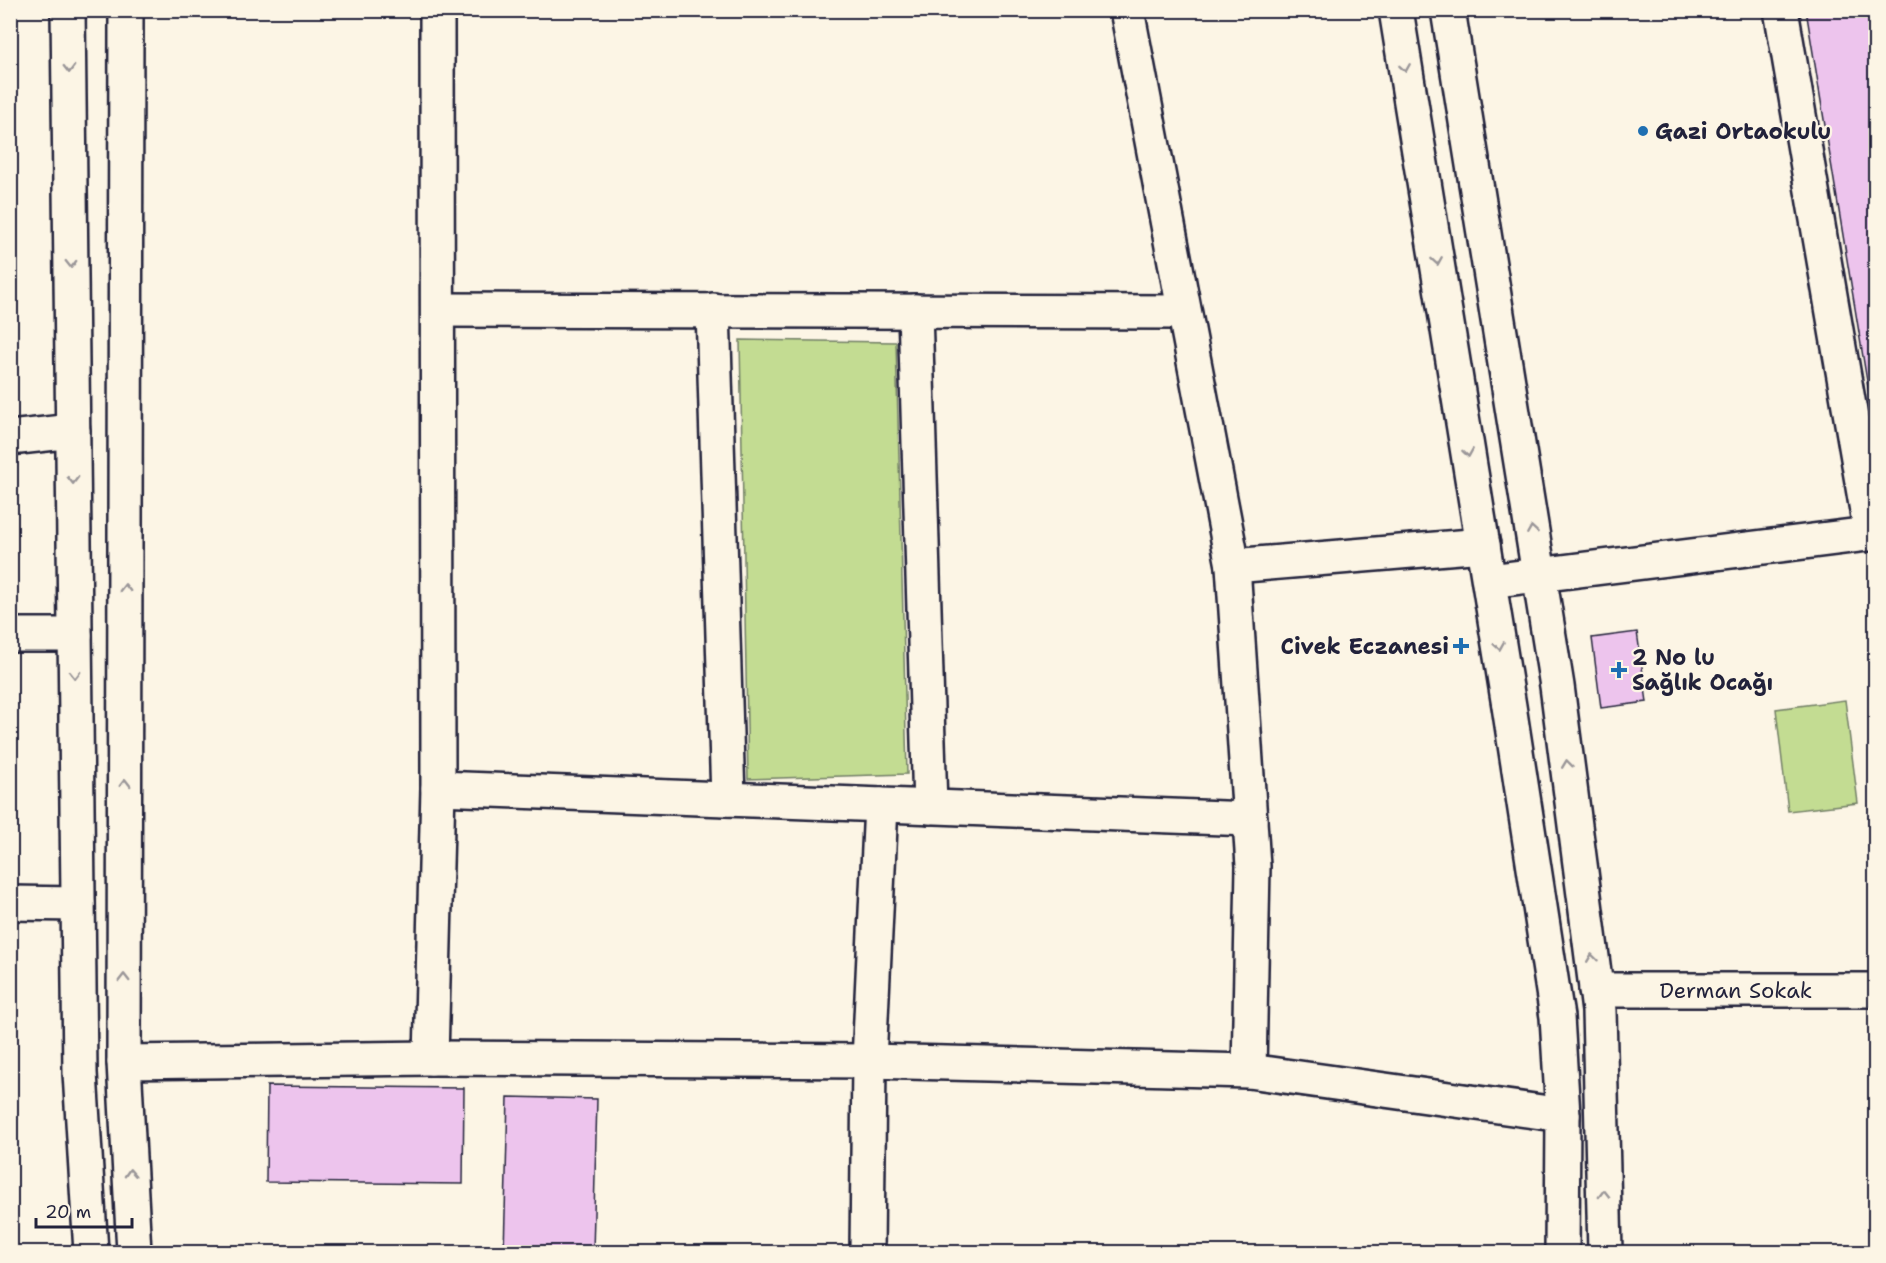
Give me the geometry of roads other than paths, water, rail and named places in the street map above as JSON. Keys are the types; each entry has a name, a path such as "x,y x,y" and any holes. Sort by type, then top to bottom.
{"street":[{"path":"68,10 80,1073 91,1252"},
{"path":"126,10 124,1062 134,1252"},
{"path":"431,1058 438,788 437,10"},
{"path":"1127,10 1233,566 1253,866 1249,1071"},
{"path":"1396,10 1557,1017 1563,1115 1562,1252"},
{"path":"1448,10 1557,686 1599,1011 1605,1252"},
{"path":"1489,581 1873,533 1781,10"},
{"path":"438,310 1184,312"},
{"path":"713,310 728,799"},
{"path":"915,311 930,807"},
{"path":"10,438 73,431"},
{"path":"1233,566 1483,545"},
{"path":"10,635 75,635"},
{"path":"438,788 1250,819"},
{"path":"867,1252 869,1061 881,805"},
{"path":"10,903 78,904"},
{"name":"Derman Sokak","path":"1596,990 1875,990"},
{"path":"124,1062 431,1058 869,1061 1249,1071 1563,1115"}],"place":[{"name":"Gazi Ortaokulu","path":"1643,131"},
{"name":"Civek Eczanesi","path":"1461,646"},
{"name":"2 No lu Sağlık Ocağı","path":"1619,670"}]}
